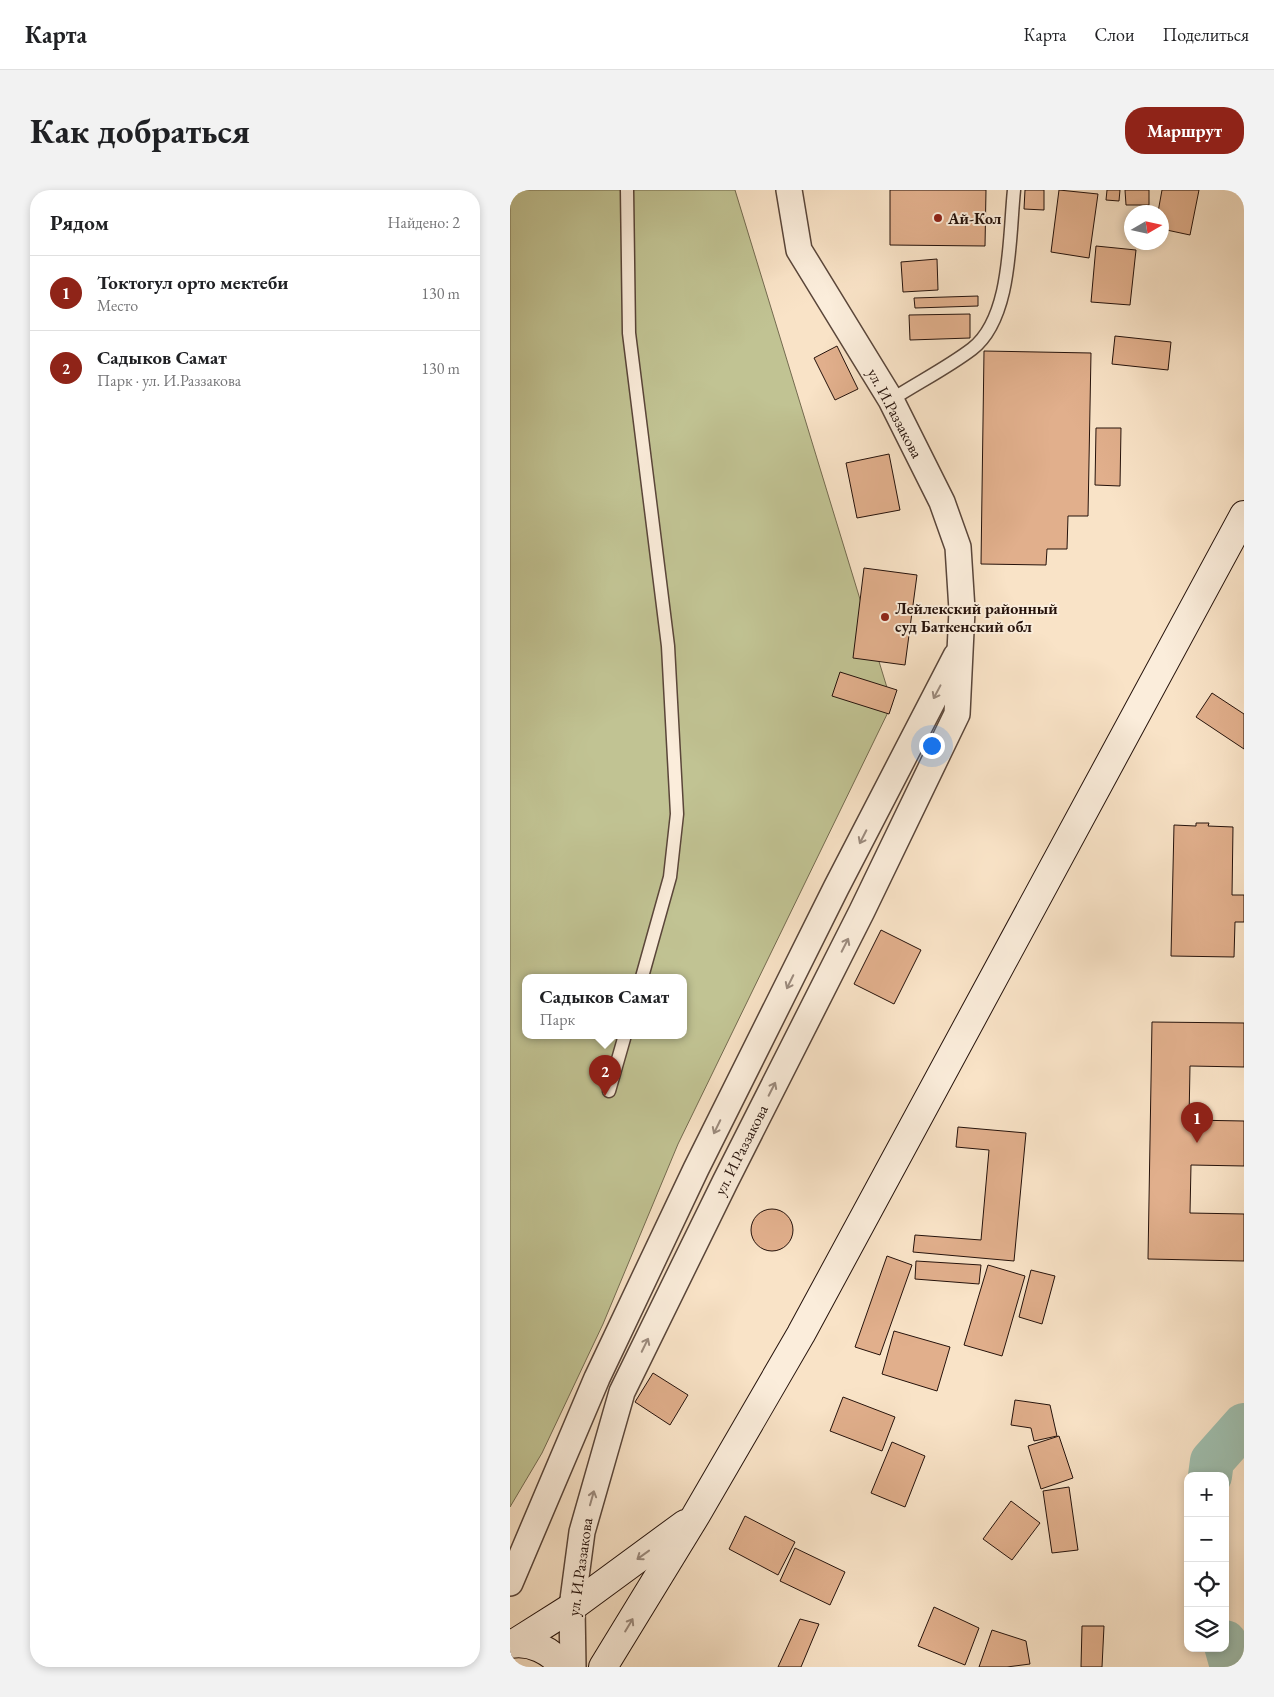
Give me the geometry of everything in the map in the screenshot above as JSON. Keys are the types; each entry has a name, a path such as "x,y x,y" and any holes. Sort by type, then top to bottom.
{"main road":[{"path":"603,1667 696,1515 801,1334 1244,515"},
{"path":"512,1643 572,1607 696,1515"},
{"path":"512,1643 542,1648 554,1656 564,1667"}],"street":[{"name":"ул. И.Раззакова","path":"573,1667 572,1607 582,1532 622,1392 725,1182 862,911 957,714 962,610 958,547 942,502 891,400 800,250 789,190"},
{"name":"ул. И.Раззакова","path":"510,1583 597,1378 696,1169 836,888 960,649"}],"lane":[{"path":"628,190 628,333 668,646 677,814 670,877 643,974"},
{"path":"891,400 973,348 991,327 1001,302 1014,190"},
{"path":"609,1091 624,1039"}],"green space":[{"path":"510,190 735,190 892,704 678,1144 603,1324 542,1453 510,1507"}],"building":[{"name":"Ай-Кол","path":"890,190 986,190 985,246 890,245"},
{"path":"1025,190 1044,190 1044,210 1024,209"},
{"path":"1059,190 1098,194 1089,258 1051,252"},
{"path":"1107,190 1120,190 1119,201 1106,200"},
{"path":"1125,190 1149,190 1149,205 1126,205"},
{"path":"1162,190 1199,190 1190,235 1169,230 1169,205 1159,205"},
{"path":"1096,246 1136,250 1130,305 1091,302"},
{"path":"937,259 938,290 903,292 901,262"},
{"path":"978,296 978,306 915,308 914,298"},
{"path":"970,314 970,338 910,340 909,315"},
{"path":"1115,336 1171,342 1168,370 1112,364"},
{"path":"837,346 858,389 835,400 814,358"},
{"path":"984,351 1091,353 1088,516 1068,516 1067,549 1047,549 1046,565 981,564"},
{"path":"1096,428 1121,428 1120,486 1095,485"},
{"path":"889,454 900,510 857,518 846,463"},
{"name":"Лейлекский районный суд Баткенский обл","path":"864,568 917,575 905,665 853,658"},
{"path":"840,672 897,690 889,714 832,696"},
{"path":"1212,693 1244,714 1244,749 1196,717"},
{"path":"1196,823 1209,823 1208,826 1233,827 1232,895 1244,895 1244,922 1235,922 1234,957 1171,956 1174,825 1196,826"},
{"path":"881,930 921,950 894,1004 854,984"},
{"path":"1152,1022 1244,1023 1244,1067 1190,1066 1189,1120 1244,1121 1244,1166 1191,1165 1190,1213 1244,1214 1244,1261 1148,1259"},
{"path":"958,1127 1026,1133 1014,1261 913,1252 915,1235 981,1240 989,1150 956,1147"},
{"path":"772,1209 787,1215 793,1230 787,1245 772,1251 757,1245 751,1230 757,1215"},
{"path":"887,1256 912,1265 880,1355 855,1347"},
{"path":"916,1261 981,1265 979,1284 915,1279"},
{"path":"988,1265 1025,1276 1002,1356 964,1345"},
{"path":"1031,1270 1055,1276 1042,1324 1019,1317"},
{"path":"894,1331 950,1347 937,1391 882,1374"},
{"path":"653,1373 688,1395 670,1425 635,1402"},
{"path":"843,1397 895,1417 882,1451 830,1431"},
{"path":"1015,1400 1050,1405 1057,1436 1034,1441 1031,1428 1011,1425"},
{"path":"1059,1436 1073,1478 1041,1489 1028,1446"},
{"path":"892,1442 925,1456 905,1507 871,1493"},
{"path":"1069,1487 1078,1550 1052,1553 1043,1491"},
{"path":"1011,1501 1040,1523 1012,1560 983,1539"},
{"path":"745,1516 795,1542 778,1575 729,1549"},
{"path":"795,1548 845,1572 830,1605 780,1581"},
{"path":"934,1607 979,1628 965,1665 918,1646"},
{"path":"800,1619 819,1624 801,1667 778,1667"},
{"path":"1082,1626 1104,1626 1102,1667 1081,1667"},
{"path":"992,1630 1026,1641 1030,1664 1007,1667 979,1667"}],"waterway":[{"path":"1211,1472 1212,1461 1244,1425"},
{"path":"1228,1652 1232,1667"}],"place":[{"name":"Ай-Кол","path":"938,218"},
{"name":"Лейлекский районный суд Баткенский обл","path":"885,617"},
{"name":"Садыков Самат","path":"605,1096"},
{"name":"Токтогул орто мектеби","path":"1197,1143"}]}
